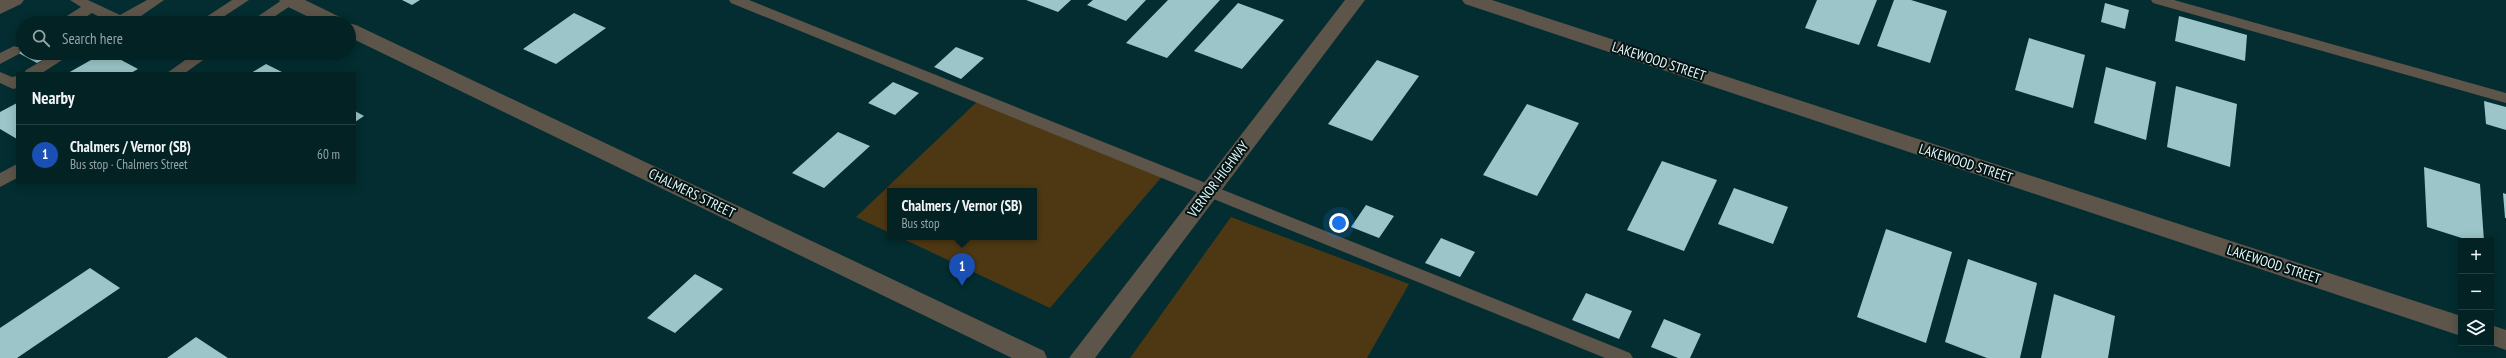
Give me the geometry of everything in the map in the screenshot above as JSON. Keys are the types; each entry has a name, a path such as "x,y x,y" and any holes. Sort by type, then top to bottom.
{"street":[{"path":"0,8 14,0"},
{"path":"290,0 323,16"},
{"name":"VERNOR HIGHWAY","path":"1081,358 1355,0"},
{"name":"LAKEWOOD STREET","path":"1472,0 2458,325"},
{"name":"CHALMERS STREET","path":"356,32 1035,358"},
{"path":"2494,336 2506,340"}],"lane":[{"path":"77,0 109,16"},
{"path":"131,16 157,0"},
{"path":"216,16 242,0"},
{"path":"266,16 290,0"},
{"path":"736,0 1624,358"},
{"path":"2158,0 2506,98"},
{"path":"77,16 92,7"},
{"path":"0,59 14,51"},
{"path":"33,72 54,60"},
{"path":"176,72 195,60"},
{"path":"0,77 13,84 16,82"},
{"path":"0,181 16,171"}],"shaded area":[{"path":"982,97 1165,173 1050,308 905,240 1037,240 1037,188 887,188 887,232 856,217"},
{"path":"1231,217 1409,284 1367,358 1130,358"}],"building":[{"path":"402,0 420,0 412,5"},
{"path":"1026,0 1071,0 1058,12"},
{"path":"1093,0 1146,0 1126,21 1087,5"},
{"path":"1168,0 1220,0 1167,58 1126,43"},
{"path":"1817,0 1877,0 1859,45 1805,28"},
{"path":"1894,0 1911,0 1947,11 1930,63 1877,46"},
{"path":"1238,3 1284,20 1242,69 1194,51"},
{"path":"2105,3 2129,10 2125,29 2101,22"},
{"path":"574,13 606,28 556,64 523,49"},
{"path":"2179,16 2247,35 2245,61 2175,41"},
{"path":"2029,38 2085,55 2073,108 2015,90"},
{"path":"956,47 984,58 961,79 934,67"},
{"path":"31,60 42,60 37,63"},
{"path":"91,60 121,60 138,69 133,72 70,72"},
{"path":"1377,60 1419,76 1372,141 1328,124"},
{"path":"266,64 282,72 253,72"},
{"path":"2106,67 2156,82 2146,140 2094,123"},
{"path":"893,82 919,93 895,115 868,103"},
{"path":"2176,86 2237,104 2230,167 2167,147"},
{"path":"2484,101 2506,107 2506,130 2486,124"},
{"path":"16,104 16,138 0,129 0,112"},
{"path":"1527,104 1579,123 1537,196 1483,175"},
{"path":"356,112 364,116 356,121"},
{"path":"838,132 870,146 824,188 792,173"},
{"path":"1662,161 1717,180 1684,251 1627,230"},
{"path":"2424,167 2480,184 2484,238 2462,238 2427,227"},
{"path":"1734,188 1788,207 1773,244 1718,224"},
{"path":"2503,193 2506,194 2506,218 2505,218"},
{"path":"1366,205 1394,216 1379,238 1351,227"},
{"path":"1886,229 1952,252 1926,343 1857,317"},
{"path":"1441,238 1475,252 1460,277 1425,263"},
{"path":"1968,259 2037,283 2020,358 1987,358 1945,342"},
{"path":"90,268 120,288 17,358 0,358 0,328"},
{"path":"695,274 723,289 675,333 647,318"},
{"path":"1586,293 1632,311 1619,339 1572,320"},
{"path":"2054,294 2115,316 2108,358 2041,358"},
{"path":"1664,319 1701,334 1690,358 1678,358 1651,347"},
{"path":"196,337 228,358 167,358"}],"place":[{"name":"Chalmers / Vernor (SB)","path":"962,286"}]}
